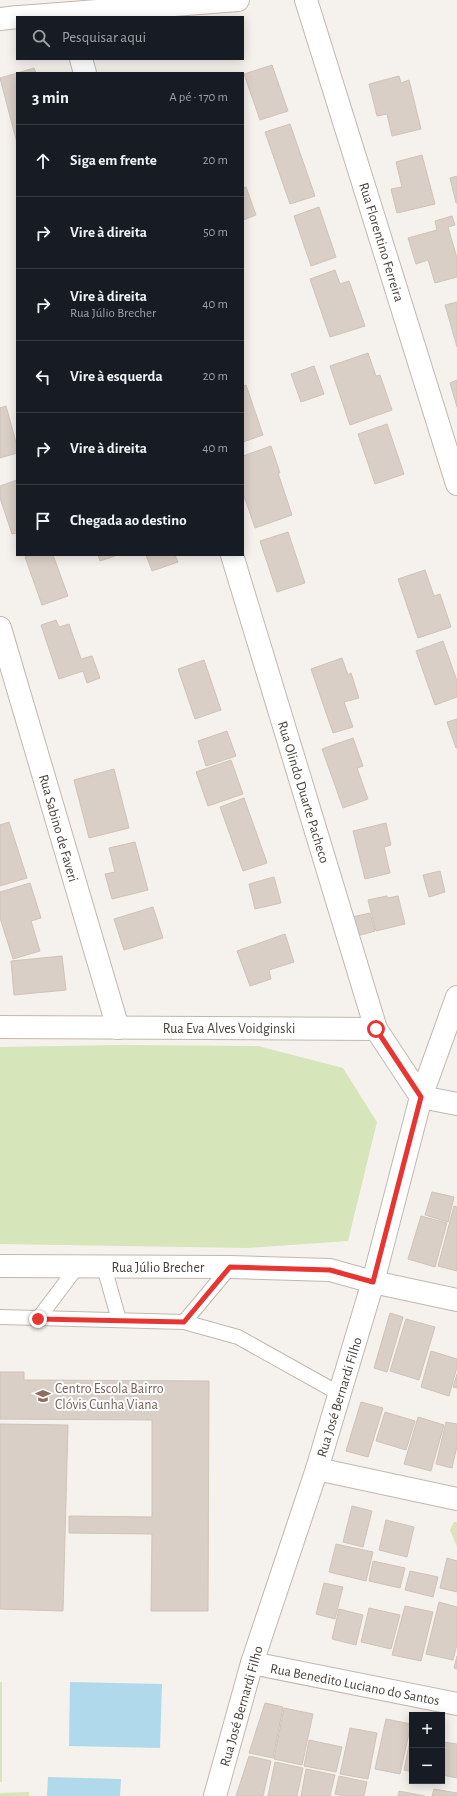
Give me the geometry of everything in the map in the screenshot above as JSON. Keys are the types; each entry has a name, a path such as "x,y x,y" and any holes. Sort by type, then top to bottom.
{"street":[{"path":"25,16 66,10 238,0"},
{"name":"Rua Florentino Ferreira","path":"306,0 457,484"},
{"path":"0,19 16,17"},
{"path":"81,60 85,72"},
{"name":"Rua Olindo Duarte Pacheco","path":"232,556 376,1029"},
{"name":"Rua Sabino de Faveri","path":"0,628 118,1028"},
{"name":"Rua José Bernardi Filho","path":"215,1796 252,1663 318,1469 373,1282 421,1097 457,997"},
{"name":"Rua Eva Alves Voidginski","path":"0,1027 376,1029"},
{"path":"376,1029 421,1097 457,1104"},
{"name":"Rua Júlio Brecher","path":"0,1266 230,1267 330,1270 373,1282 457,1300"},
{"path":"318,1469 457,1499"},
{"name":"Rua Benedito Luciano do Santos","path":"252,1663 457,1704"}],"lane":[{"path":"38,1319 78,1267"},
{"path":"104,1267 119,1320"},
{"path":"184,1322 230,1267"},
{"path":"0,1317 184,1322 238,1337 340,1394"}],"green space":[{"path":"119,1045 258,1046 343,1068 377,1122 348,1241 248,1248 0,1244 0,1047"},
{"path":"454,1522 457,1522 457,1547 450,1530"},
{"path":"0,1682 2,1682 2,1782 0,1782"},
{"path":"29,1792 29,1796 0,1796 0,1793"}],"water":[{"path":"70,1682 162,1684 160,1748 69,1746"},
{"path":"48,1777 121,1779 120,1796 47,1796"}],"building":[{"path":"272,65 288,111 260,120 244,74"},
{"path":"34,68 36,72 20,72"},
{"path":"16,73 16,139 0,78"},
{"path":"399,76 401,83 409,80 421,129 392,136 387,114 377,116 369,84"},
{"path":"290,124 315,196 290,204 265,132"},
{"path":"422,155 435,204 397,213 391,189 402,187 396,162"},
{"path":"457,176 457,203 456,203 450,178"},
{"path":"246,187 256,215 244,220 244,188"},
{"path":"319,207 336,257 311,266 294,216"},
{"path":"452,216 455,225 448,227 457,258 457,277 435,283 428,260 416,264 408,238 437,230 435,221"},
{"path":"335,270 340,284 349,281 365,326 330,337 310,279"},
{"path":"457,302 457,347 445,305"},
{"path":"368,353 376,376 380,375 392,410 350,425 330,366"},
{"path":"314,366 324,394 301,402 291,374"},
{"path":"457,380 457,407 450,383"},
{"path":"246,385 263,435 244,442 244,386"},
{"path":"6,406 16,442 16,453 0,458 0,408"},
{"path":"387,424 404,474 375,484 358,434"},
{"path":"271,446 292,515 255,528 244,496 244,456"},
{"path":"16,480 16,533 12,534 0,498 0,486"},
{"path":"288,532 305,583 277,592 260,541"},
{"path":"53,556 68,596 42,605 25,557"},
{"path":"98,556 115,556 100,561"},
{"path":"146,556 175,556 178,562 152,571"},
{"path":"425,570 434,596 440,594 451,627 418,638 398,579"},
{"path":"56,620 59,627 69,624 81,659 92,656 100,678 87,683 83,671 59,679 41,625"},
{"path":"443,641 457,681 457,697 435,705 416,651"},
{"path":"342,658 348,675 351,673 359,698 344,702 353,727 333,733 311,669"},
{"path":"204,660 221,710 195,719 178,669"},
{"path":"457,719 457,748 456,748 447,722"},
{"path":"227,731 236,756 206,766 198,741"},
{"path":"353,738 363,766 357,768 368,799 343,808 322,749"},
{"path":"231,760 243,794 208,806 196,772"},
{"path":"114,769 129,828 89,838 74,780"},
{"path":"244,798 267,863 243,871 220,807"},
{"path":"9,822 27,878 0,886 0,825"},
{"path":"386,823 391,845 384,847 390,873 365,879 353,831"},
{"path":"135,842 148,890 112,899 105,874 115,872 109,848"},
{"path":"440,871 445,892 429,897 423,875"},
{"path":"274,877 281,903 255,909 249,884"},
{"path":"30,883 41,918 31,921 40,951 13,959 0,918 0,892"},
{"path":"387,896 388,898 398,896 405,924 376,931 368,900"},
{"path":"153,907 163,938 124,950 114,919"},
{"path":"370,913 375,931 357,936 352,917"},
{"path":"285,934 294,962 269,970 271,979 250,986 237,951"},
{"path":"62,956 66,990 14,995 11,961"},
{"path":"432,1192 454,1197 448,1222 425,1215"},
{"path":"454,1206 457,1207 457,1271 438,1266"},
{"path":"421,1216 447,1223 435,1267 408,1259"},
{"path":"390,1313 403,1317 387,1372 374,1368"},
{"path":"406,1319 435,1327 419,1380 390,1371"},
{"path":"431,1351 457,1359 457,1367 449,1396 421,1387"},
{"path":"0,1372 24,1372 24,1380 209,1381 208,1611 151,1611 152,1534 69,1533 69,1516 152,1517 152,1420 0,1419"},
{"path":"457,1374 457,1388 453,1387"},
{"path":"361,1402 383,1408 368,1457 346,1451"},
{"path":"385,1412 415,1421 406,1450 376,1441"},
{"path":"418,1417 444,1425 431,1471 404,1464"},
{"path":"446,1422 457,1424 457,1446 452,1468 436,1464"},
{"path":"0,1424 68,1425 63,1611 0,1609"},
{"path":"352,1506 372,1511 363,1547 343,1542"},
{"path":"386,1520 414,1527 407,1557 379,1550"},
{"path":"336,1544 373,1552 366,1581 329,1572"},
{"path":"447,1558 457,1561 457,1592 440,1588"},
{"path":"373,1561 405,1568 400,1588 369,1581"},
{"path":"410,1571 438,1577 433,1597 405,1590"},
{"path":"324,1583 343,1587 335,1619 316,1614"},
{"path":"439,1602 457,1607 457,1644 453,1660 426,1654"},
{"path":"405,1606 433,1612 421,1661 392,1655"},
{"path":"369,1608 400,1615 391,1649 361,1642"},
{"path":"339,1609 363,1615 356,1645 332,1639"},
{"path":"457,1656 457,1669 454,1668"},
{"path":"265,1703 283,1707 273,1758 249,1753"},
{"path":"284,1708 313,1714 302,1765 274,1759"},
{"path":"386,1719 409,1724 409,1733 400,1774 375,1769"},
{"path":"350,1728 377,1733 368,1779 340,1774"},
{"path":"309,1740 342,1747 336,1772 304,1766"},
{"path":"445,1742 457,1744 457,1778 445,1776"},
{"path":"409,1746 409,1771 404,1770"},
{"path":"249,1756 271,1761 263,1796 236,1796"},
{"path":"275,1762 303,1768 297,1796 268,1796"},
{"path":"306,1769 335,1775 330,1796 301,1796"},
{"path":"339,1776 367,1782 364,1796 344,1796 335,1794"},
{"path":"434,1789 457,1793 457,1796 432,1796"},
{"path":"399,1791 425,1796 398,1796"}],"place":[{"name":"Centro Escola Bairro Clóvis Cunha Viana","path":"43,1396"}],"route":[{"path":"38,1319 184,1322 230,1267 330,1270 373,1282 421,1097 376,1029"}]}
